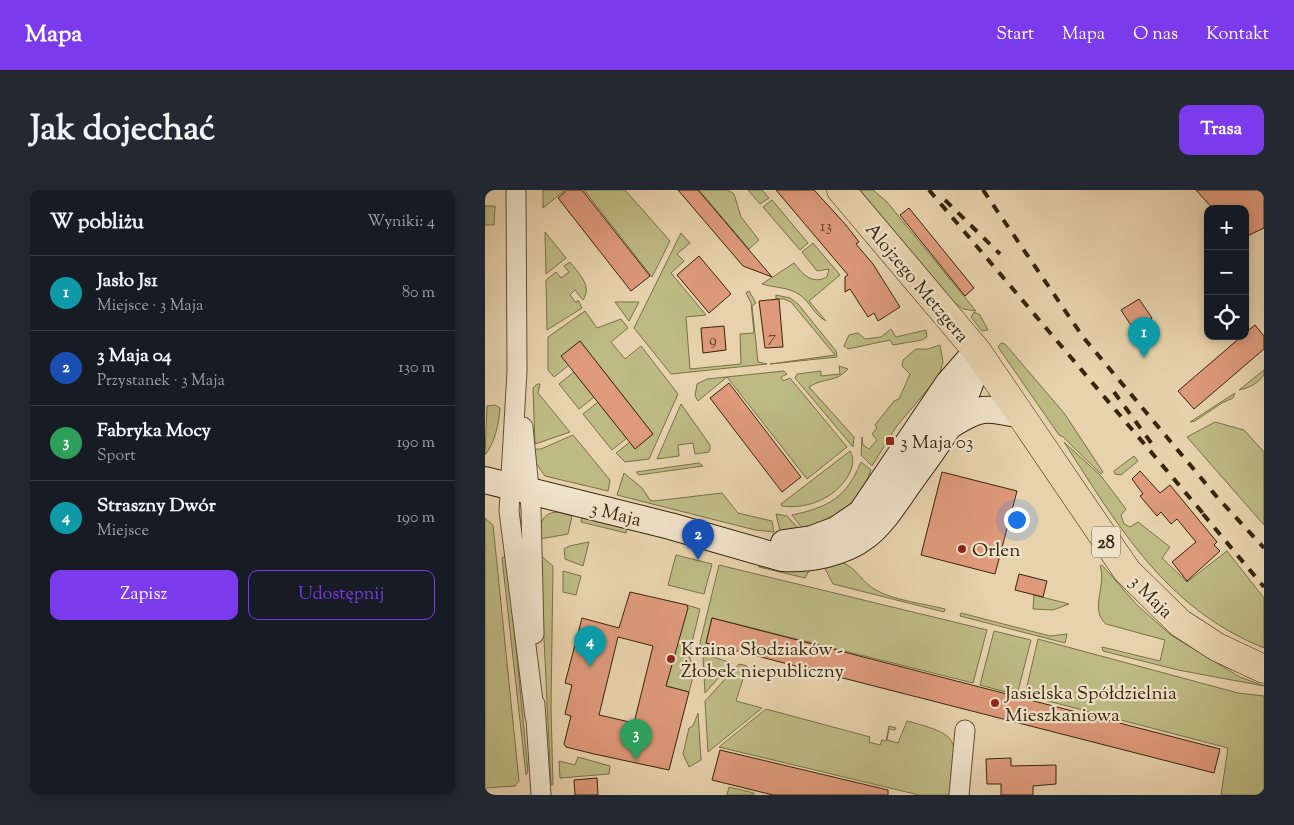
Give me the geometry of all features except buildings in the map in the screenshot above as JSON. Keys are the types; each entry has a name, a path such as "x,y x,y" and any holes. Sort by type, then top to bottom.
{"main road":[{"name":"Alojzego Metzgera","path":"841,190 977,351"},
{"name":"3 Maja","path":"977,351 1122,564 1151,597 1180,623 1203,639 1264,669"}],"street":[{"path":"516,190 517,371 508,485 531,509 535,717 541,795"},
{"name":"3 Maja","path":"508,485 782,558 796,558 831,552 854,544 880,522 949,426 972,378 977,351"},
{"name":"3 Maja","path":"746,547 811,539 836,530 856,518 865,509 948,384 977,351"},
{"name":"3 Maja","path":"949,426 977,409 994,409 1021,414"},
{"path":"959,795 965,730"}],"shaded area":[{"path":"543,190 565,190 543,208"},
{"path":"584,190 625,190 670,241 652,277"},
{"path":"699,190 728,190 734,194 741,217 759,240 749,249"},
{"path":"748,190 762,190 769,198 760,204"},
{"path":"860,190 873,190 887,202 976,311 963,309 955,303"},
{"path":"772,200 808,243 800,250 763,207"},
{"path":"485,206 495,206 494,225 485,225"},
{"path":"545,232 566,258 546,274"},
{"path":"681,233 690,243 677,254 684,261 671,273 706,315 686,317 690,369 741,364 740,334 754,333 751,303 746,293 749,291 756,303 752,306 758,362 767,364 671,374 634,328"},
{"path":"813,243 840,275 809,301 826,321 796,292 762,284 794,263 804,274 812,279 816,280 827,277 829,269 817,271 802,252"},
{"path":"570,262 585,285 586,295 583,300 575,290 570,295 576,303 578,300 582,308 547,330 546,280 556,272 561,278 569,272 564,266"},
{"path":"776,295 790,298 798,304 836,351 837,357 770,364 835,355 791,302 784,299 776,299"},
{"path":"615,302 639,302 629,321"},
{"path":"585,311 597,328 621,319 628,328 611,342 625,359 641,346 678,394 649,459 625,462 616,453 630,442 635,448 653,434 580,341 569,365 554,377 548,370 548,337"},
{"path":"974,312 980,315 988,330 982,331 971,317"},
{"path":"891,329 896,337 926,330 927,337 922,340 893,345 890,340 848,349 844,346 849,335 858,333 865,339 881,337"},
{"path":"1001,343 1005,344 1064,413 1103,472 1101,474 1059,435 998,347"},
{"path":"940,345 943,362 939,376 896,427 872,466 861,455 862,437 863,445 869,449 877,440 872,434 877,428 875,425 894,401 899,399 910,374 902,366 903,360 916,349 928,349"},
{"path":"839,366 848,369 839,376 809,387 854,437 853,447 795,378 797,374 821,371 821,376 840,374"},
{"path":"1264,370 1264,375 1259,381 1239,390"},
{"path":"784,371 787,374 781,377 783,381 790,378 847,447 807,479 727,377 698,401 695,396 697,384 707,379"},
{"path":"574,372 594,397 579,409 559,384"},
{"path":"540,384 538,393 570,432 535,444 533,388"},
{"path":"1235,393 1233,398 1195,421 1190,422"},
{"path":"598,402 627,438 612,450 583,414"},
{"path":"681,404 710,445 709,452 695,454 693,443 678,445 679,456 657,459"},
{"path":"495,405 500,408 497,426 494,439 485,455 487,406"},
{"path":"1215,422 1244,430 1264,452 1264,525 1187,437"},
{"path":"573,435 610,480 608,491 545,476 536,463 535,449 541,449"},
{"path":"1064,442 1101,476 1126,509 1121,515 1124,524 1130,527 1138,522 1170,547 1162,558 1187,582 1227,551 1264,598 1264,648 1229,631 1199,611 1172,588 1147,562 1125,534"},
{"path":"850,451 853,460 851,470 846,479 831,494 803,506 782,506 781,504"},
{"path":"1134,456 1138,461 1121,475 1115,474 1114,471"},
{"path":"861,462 871,470 860,493 853,501 836,514 802,528 792,515 816,508 835,499 849,484"},
{"path":"699,463 703,466 639,475 636,472"},
{"path":"624,473 642,488 650,500 654,501 722,493 738,513 772,521 774,532 755,530 617,495"},
{"path":"558,512 572,516 568,534 540,539 541,525 544,517"},
{"path":"776,514 787,516 799,529 780,531"},
{"path":"582,517 627,528 626,533 581,522"},
{"path":"485,518 493,525 519,781 515,786 485,788"},
{"path":"589,542 583,566 565,559 564,549 569,546"},
{"path":"507,555 528,771 526,775 502,558"},
{"path":"540,555 553,566 551,707 553,785 551,785"},
{"path":"676,555 712,564 704,594 668,585"},
{"path":"760,561 810,569 805,578 759,567"},
{"path":"843,563 852,568 871,587 883,593 900,599 945,609 944,612 833,584 823,565"},
{"path":"719,565 987,630 973,683 712,618 705,648 702,648 700,643"},
{"path":"1102,565 1137,605 1171,635 1240,677 1264,686 1178,670 1103,651 1102,647 1160,661 1165,640 1106,624 1101,618 1098,604 1102,574 1100,566"},
{"path":"563,571 581,576 576,595 563,592"},
{"path":"1034,595 1069,604 1053,610 1033,609"},
{"path":"687,605 700,609 689,655 694,673 689,692 666,686"},
{"path":"961,613 1050,636 1067,634 1065,643 960,616"},
{"path":"994,631 1031,640 1017,695 980,685"},
{"path":"1038,639 1238,693 1264,696 1264,795 1221,795 1228,748 1025,695"},
{"path":"707,655 732,663 705,693 703,658"},
{"path":"739,664 747,666 736,701 762,708 708,752 705,701"},
{"path":"766,709 870,737 869,742 880,745 882,740 886,741 889,726 896,728 895,730 889,729 887,740 898,743 907,721 939,731 948,737 954,751 952,795 919,795 719,747"},
{"path":"698,713 701,760 689,767 683,754 689,728 693,726"},
{"path":"578,757 610,766 609,774 560,778 559,761 575,765"},
{"path":"729,787 754,793 754,795 727,795"}],"railway":[{"path":"929,190 1207,518"},
{"path":"983,190 1083,337 1217,497 1264,548"},
{"path":"945,200 1000,254"},
{"path":"1114,392 1155,448"},
{"path":"1203,514 1264,587"}],"place":[{"name":"Jasło Js1","path":"1144,358"},
{"name":"3 Maja 03","path":"890,441"},
{"name":"Orlen","path":"962,549"},
{"name":"3 Maja 04","path":"698,560"},
{"name":"Kraina Słodziaków - Żłobek niepubliczny","path":"671,659"},
{"name":"Straszny Dwór","path":"590,667"},
{"name":"Jasielska Spółdzielnia Mieszkaniowa","path":"995,703"},
{"name":"Fabryka Mocy","path":"636,760"}]}
